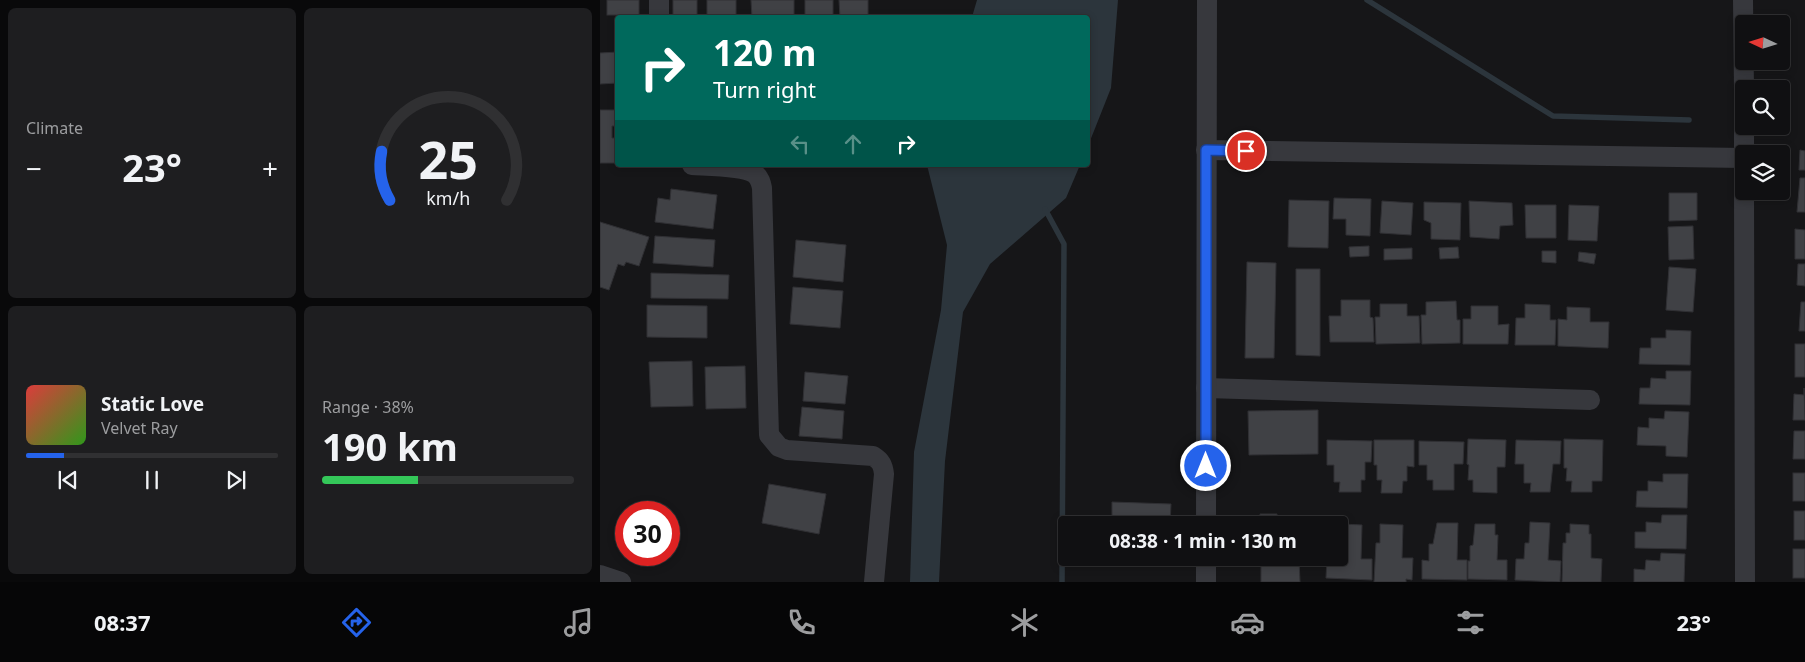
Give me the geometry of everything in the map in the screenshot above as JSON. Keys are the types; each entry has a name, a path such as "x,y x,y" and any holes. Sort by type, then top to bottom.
{"street":[{"path":"659,0 659,15"},
{"path":"1206,0 1206,516"},
{"path":"1744,0 1744,80"},
{"path":"1206,150 1735,158"},
{"path":"714,167 746,170 755,173 760,180 762,188 769,435 779,447 787,450 873,456 883,465 884,474 874,582"},
{"path":"1744,200 1745,582"},
{"path":"1206,388 1590,400"},
{"path":"1206,566 1206,582"},
{"path":"600,575 621,582"}],"shaded area":[{"path":"977,0 1118,0 1111,88 1090,141 1090,15 973,15"},
{"path":"928,167 1079,167 1066,198 990,264 963,312 945,461 939,582 910,582 914,452 941,310 947,245"}],"building":[{"path":"607,0 639,0 639,15 607,15"},
{"path":"673,0 697,0 697,15 673,15"},
{"path":"707,0 736,0 736,15 707,15"},
{"path":"751,0 794,0 794,15 752,15"},
{"path":"805,0 833,0 833,15 805,15"},
{"path":"839,0 868,0 868,15 840,15"},
{"path":"615,52 615,83 600,84 600,53"},
{"path":"600,110 615,110 615,126 612,126 612,138 615,138 615,163 600,163"},
{"path":"1800,150 1805,151 1805,170 1799,170"},
{"path":"1800,178 1805,178 1805,212 1797,212"},
{"path":"671,189 717,195 713,229 655,222 658,198 670,200"},
{"path":"1669,193 1697,193 1697,220 1669,221"},
{"path":"1334,198 1371,199 1370,236 1346,235 1346,219 1333,219"},
{"path":"1289,200 1329,201 1328,248 1288,247"},
{"path":"1382,201 1413,203 1411,235 1380,233"},
{"path":"1469,201 1512,203 1513,225 1500,226 1499,239 1470,237"},
{"path":"1424,202 1461,203 1460,240 1431,239 1431,223 1424,220"},
{"path":"1525,205 1556,205 1556,238 1526,238"},
{"path":"1569,205 1599,206 1597,241 1568,240"},
{"path":"600,222 649,237 639,266 626,262 624,266 618,264 609,290 600,287"},
{"path":"1693,226 1694,259 1669,260 1668,227"},
{"path":"1795,229 1805,230 1805,259 1795,259"},
{"path":"655,236 715,240 713,267 653,263"},
{"path":"796,240 846,245 843,282 793,277"},
{"path":"1369,246 1369,256 1350,257 1349,247"},
{"path":"1458,247 1459,258 1440,259 1439,248"},
{"path":"1412,248 1412,259 1384,260 1384,249"},
{"path":"1542,251 1556,251 1556,263 1542,262"},
{"path":"1579,252 1596,254 1594,264 1578,261"},
{"path":"1247,262 1276,263 1274,358 1245,358"},
{"path":"1798,264 1805,264 1805,286 1797,285"},
{"path":"1669,267 1696,269 1693,312 1666,310"},
{"path":"1296,269 1320,269 1320,356 1296,355"},
{"path":"651,273 729,275 728,299 651,298"},
{"path":"793,287 843,291 840,328 790,324"},
{"path":"1341,300 1370,300 1370,317 1373,318 1374,342 1330,342 1329,316 1341,316"},
{"path":"1456,301 1457,320 1460,320 1460,343 1422,344 1421,315 1426,315 1426,302"},
{"path":"1801,302 1805,302 1805,331 1799,331"},
{"path":"1380,304 1407,304 1407,316 1419,316 1420,343 1376,344 1375,317 1380,317"},
{"path":"1525,304 1550,305 1550,320 1556,320 1555,345 1515,345 1516,318 1525,318"},
{"path":"647,305 707,306 707,338 647,337"},
{"path":"1471,306 1498,306 1498,325 1509,324 1508,344 1463,344 1463,319 1471,319"},
{"path":"1567,307 1590,308 1590,322 1609,322 1608,348 1558,346 1558,319 1567,320"},
{"path":"1666,330 1691,331 1690,365 1639,364 1640,348 1651,348 1651,338 1666,338"},
{"path":"1795,344 1805,344 1805,377 1795,377"},
{"path":"692,361 693,406 651,407 649,362"},
{"path":"745,366 746,408 706,409 705,367"},
{"path":"1666,371 1691,371 1690,405 1639,404 1640,388 1650,388 1651,378 1666,379"},
{"path":"805,372 848,376 845,404 803,401"},
{"path":"1804,388 1805,420 1793,420 1794,394 1804,395"},
{"path":"802,407 844,411 842,439 799,436"},
{"path":"1318,410 1318,454 1249,455 1248,411"},
{"path":"1665,411 1689,412 1687,457 1666,456 1666,446 1637,445 1638,427 1649,428 1649,418 1664,419"},
{"path":"1794,431 1805,431 1805,459 1793,459"},
{"path":"1468,439 1506,440 1505,467 1497,467 1497,493 1473,492 1473,480 1468,480"},
{"path":"1564,439 1603,440 1602,481 1592,481 1592,492 1571,492 1572,481 1566,481 1567,468 1564,468"},
{"path":"1327,440 1372,441 1371,462 1365,462 1365,480 1361,480 1361,492 1339,492 1340,482 1334,482 1334,465 1327,465"},
{"path":"1374,440 1414,440 1414,467 1407,466 1407,481 1403,481 1402,493 1381,493 1382,480 1377,480 1377,465 1374,465"},
{"path":"1516,440 1561,441 1560,464 1553,464 1550,492 1530,492 1531,483 1524,483 1524,464 1515,464"},
{"path":"1419,441 1464,442 1463,464 1454,464 1454,490 1433,490 1433,480 1427,480 1427,465 1419,465"},
{"path":"1793,473 1805,473 1805,501 1793,501"},
{"path":"1663,474 1688,474 1687,508 1636,507 1637,491 1648,491 1648,481 1663,482"},
{"path":"769,484 826,494 819,534 762,523"},
{"path":"1112,502 1171,504 1170,516 1112,516"},
{"path":"1794,511 1805,511 1805,540 1794,540"},
{"path":"1260,514 1277,514 1277,516 1260,516"},
{"path":"1662,515 1687,515 1686,549 1635,548 1635,532 1646,532 1646,522 1661,523"},
{"path":"1530,522 1550,523 1548,560 1561,561 1560,582 1515,580 1516,559 1524,559 1525,543 1529,543"},
{"path":"1437,523 1458,523 1457,560 1467,560 1467,580 1422,579 1422,560 1429,561 1429,544 1433,544"},
{"path":"1348,524 1362,525 1361,559 1372,559 1372,580 1326,578 1327,566 1348,566"},
{"path":"1380,524 1403,525 1402,558 1413,558 1412,580 1406,579 1406,582 1374,582 1376,543 1380,543"},
{"path":"1475,524 1495,524 1495,535 1498,535 1497,560 1507,560 1507,580 1468,579 1468,561 1470,561 1470,546 1473,545"},
{"path":"1570,524 1589,525 1591,558 1602,559 1601,582 1562,582 1563,543 1566,543 1566,533 1570,533"},
{"path":"1793,549 1805,549 1805,578 1793,578"},
{"path":"1661,553 1685,554 1684,582 1634,582 1634,569 1645,570 1646,560 1660,561"},
{"path":"1261,566 1299,566 1300,582 1261,582"}],"waterway":[{"path":"1367,0 1553,116 1689,120"},
{"path":"1045,209 1064,244 1062,582"}],"route":[{"path":"1206,466 1206,150 1246,151"}]}
